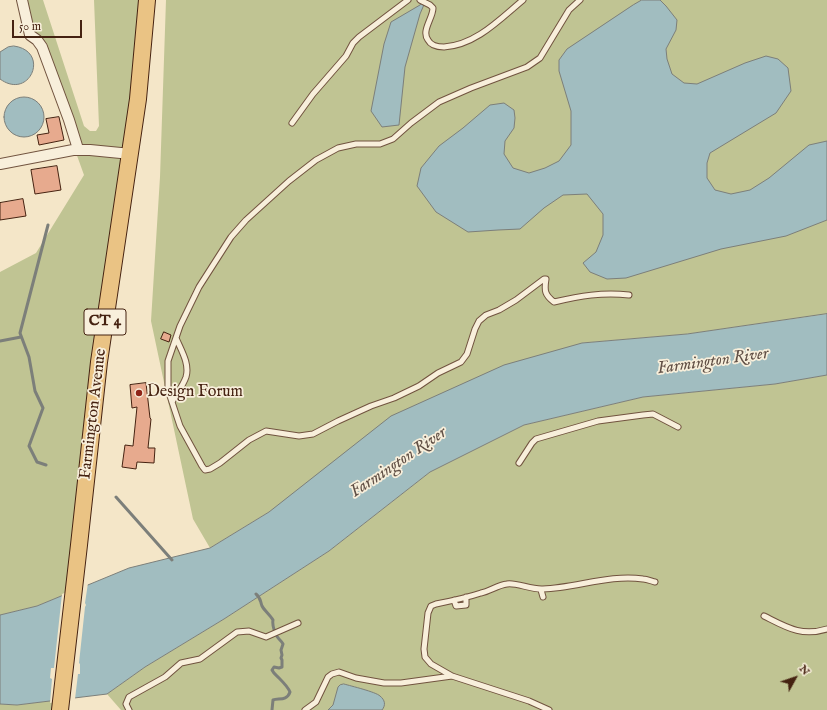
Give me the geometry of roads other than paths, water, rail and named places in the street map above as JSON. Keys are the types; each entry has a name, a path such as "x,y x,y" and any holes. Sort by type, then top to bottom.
{"main road":[{"name":"Farmington Avenue","path":"60,710 80,545 99,362 131,154 138,99 147,0"}],"street":[{"path":"22,0 30,35 37,40 42,47 69,120 78,150"},
{"path":"0,164 62,151 78,150 131,154"}],"lane":[{"path":"292,123 313,94 346,56 353,42 408,0"},
{"path":"423,1 433,8 433,13 426,34 427,40 440,47 453,46 465,42 482,33 522,0"},
{"path":"580,0 569,10 540,58 527,67 439,102 393,139 380,144 356,144 338,148 316,160 289,181 246,220 231,237 199,287 180,326 168,361 168,390 180,426 202,466 205,470 210,469 249,440 266,431 299,436 313,434 371,406 394,398 419,386 438,373 461,362 467,354 479,321 486,315 499,310 516,300 544,279 546,279 544,288 547,297 554,302 601,294 614,293 629,295"},
{"path":"172,402 186,377 187,368 176,338"},
{"path":"519,463 536,439 598,421 653,414 678,427"},
{"path":"500,586 509,578"},
{"path":"549,710 529,701 452,676 431,664 425,658 424,649 428,613 431,606 482,593 508,583 541,590 565,587 586,582 624,578 643,579 654,582"},
{"path":"541,590 543,597"},
{"path":"454,600 456,606 466,605 466,597"},
{"path":"460,599 461,606"},
{"path":"764,616 788,628 807,633 827,629"},
{"path":"129,710 126,704 129,697 165,677 181,663 200,660 237,632 249,631 266,637 298,623"},
{"path":"305,710 316,702 328,677 339,672 356,678 384,683 401,683 452,676"}],"water":[{"path":"422,0 426,0 420,14 405,67 399,125 382,127 371,111 384,44 391,22 420,5"},
{"path":"642,0 660,0 677,20 676,30 666,49 667,59 672,74 684,83 697,84 745,63 766,56 778,59 788,68 791,91 776,113 710,153 707,163 707,178 715,190 731,194 750,190 769,178 809,145 827,141 827,220 786,236 721,249 626,278 607,279 590,272 583,263 596,252 603,235 603,214 587,194 563,195 544,208 520,229 468,232 436,212 417,186 421,168 439,146 490,105 504,103 514,110 514,128 505,141 504,154 513,168 529,173 545,168 559,161 571,145 571,111 559,71 559,60 567,49"},
{"path":"14,46 25,50 32,56 34,64 32,73 27,80 20,84 11,84 0,79 0,52 8,47"},
{"path":"24,97 38,103 44,117 38,131 24,137 10,131 4,117 10,103"},
{"name":"Farmington River","path":"827,314 827,375 775,384 643,397 524,425 430,472 329,551 224,619 145,667 107,694 17,705 0,704 0,615 37,606 129,568 210,548 269,512 391,416 504,365 582,343 687,334"},
{"path":"344,684 378,694 384,701 382,710 328,710 333,705 338,687"}],"waterway":[{"path":"46,465 37,462 29,446 43,408 35,391 29,357 20,333 48,225"},
{"path":"0,341 21,337"},
{"path":"116,497 172,560"},
{"path":"256,594 260,598 263,608 273,620 275,633 283,644 281,650 282,667 274,667 272,670 290,692 285,698 273,700 272,710"}],"place":[{"name":"Design Forum","path":"139,393"}]}
